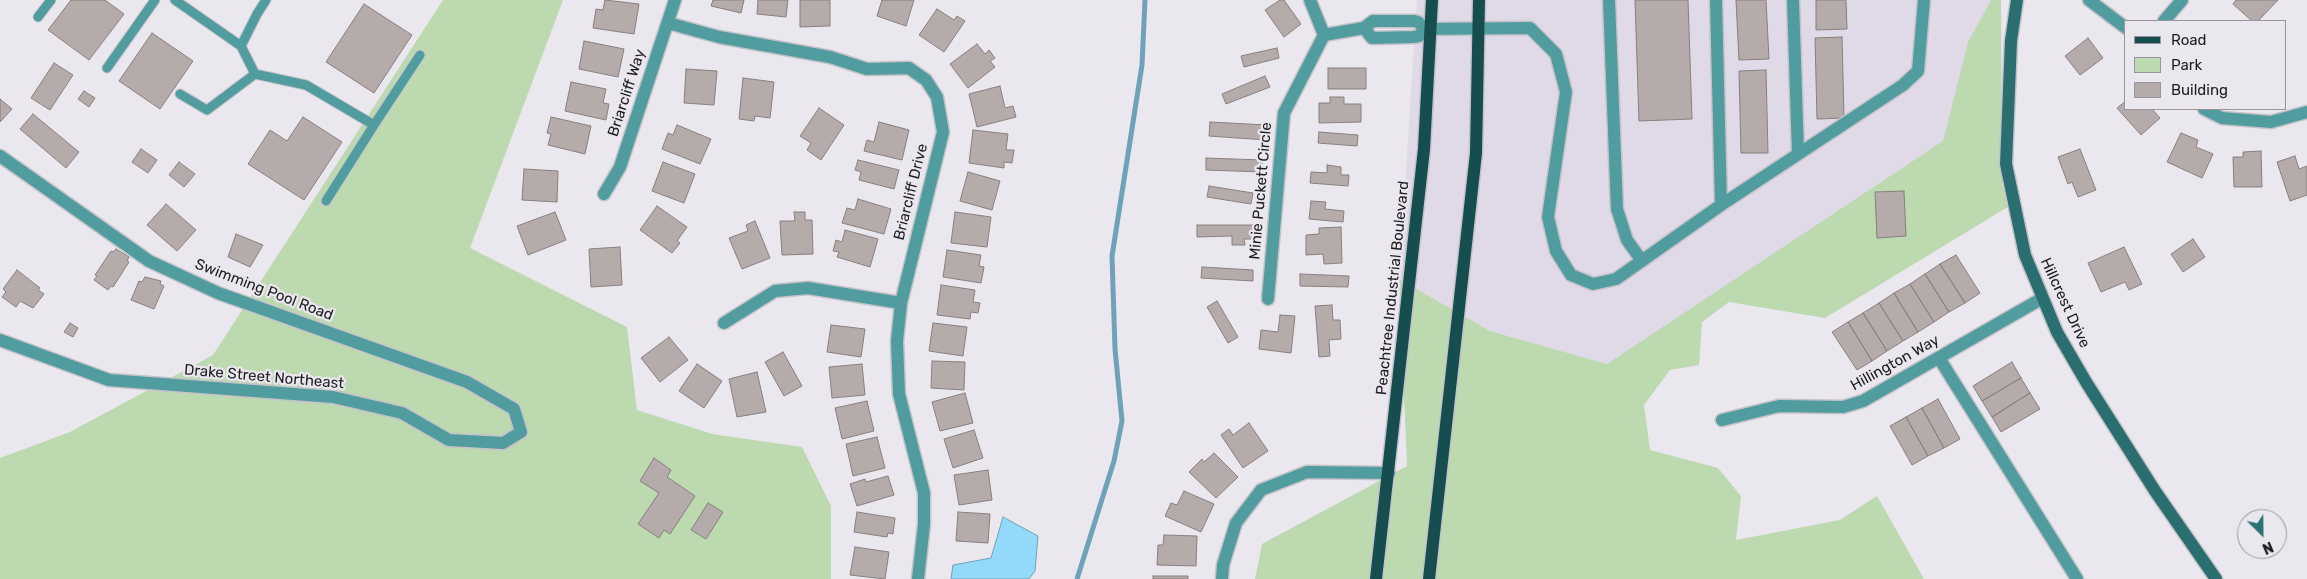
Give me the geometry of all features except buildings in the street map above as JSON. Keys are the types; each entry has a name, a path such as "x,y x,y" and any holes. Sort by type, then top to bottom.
{"main road":[{"name":"Peachtree Industrial Boulevard","path":"1376,579 1424,149 1428,29 1432,0"},
{"path":"1429,579 1476,153 1479,0"}],"street":[{"name":"Briarcliff Way","path":"604,194 620,167 675,0"},
{"path":"1310,0 1324,35 1364,28 1373,21 1414,21 1428,29 1530,28 1556,54 1566,92 1548,217 1556,251 1571,275 1593,284 1616,279 1721,205 1903,85 1918,71 1924,0"},
{"path":"1609,0 1617,209 1627,240 1642,261"},
{"path":"1716,0 1721,205"},
{"path":"1793,0 1798,154"},
{"name":"Hillcrest Drive","path":"2017,0 2012,41 2006,164 2025,255 2057,332 2086,382 2155,491 2216,579"},
{"path":"2088,0 2124,27"},
{"path":"2165,20 2182,0"},
{"name":"Briarcliff Drive","path":"668,23 720,37 830,57 867,69 909,68 926,80 937,97 943,132 901,303 897,341 899,394 924,493 924,524 918,579"},
{"name":"Minie Puckett Circle","path":"1268,299 1284,113 1324,35"},
{"path":"2206,110 2222,118 2271,122 2307,112"},
{"name":"Swimming Pool Road","path":"0,156 150,261 218,293 467,382 514,409 521,432"},
{"path":"724,323 774,290 808,288 901,303"},
{"name":"Hillington Way","path":"1722,420 1779,406 1843,407 1863,402 2042,298"},
{"name":"Drake Street Northeast","path":"0,340 109,380 333,397 402,413 449,440 503,443 521,432"},
{"path":"1939,358 2077,579"},
{"path":"1222,579 1223,565 1236,523 1261,490 1307,472 1389,473"}],"lane":[{"path":"38,17 52,0"},
{"path":"106,68 155,0"},
{"path":"175,0 242,46 255,74"},
{"path":"242,46 256,14 266,0"},
{"path":"326,201 420,55"},
{"path":"180,94 207,110 255,74 306,85 374,125"}],"shaded area":[{"path":"1417,0 1991,0 1968,42 1944,141 1607,364 1490,331 1399,279"}],"green space":[{"path":"443,0 563,0 470,248 627,327 637,410 712,434 802,447 831,506 831,579 0,579 0,458 70,432 213,355"},
{"path":"1991,0 2001,0 2002,184 2011,205 1825,318 1729,302 1702,322 1699,365 1670,370 1644,405 1650,450 1718,468 1741,496 1736,540 1840,520 1877,496 1924,579 1255,579 1262,544 1407,466 1399,279 1490,331 1607,364 1943,141 1968,42"}],"water":[{"path":"1003,517 1038,536 1035,571 1029,579 951,579 953,565 991,558"}],"waterway":[{"path":"1077,579 1114,461 1122,421 1115,349 1112,256 1142,65 1145,0"}]}
